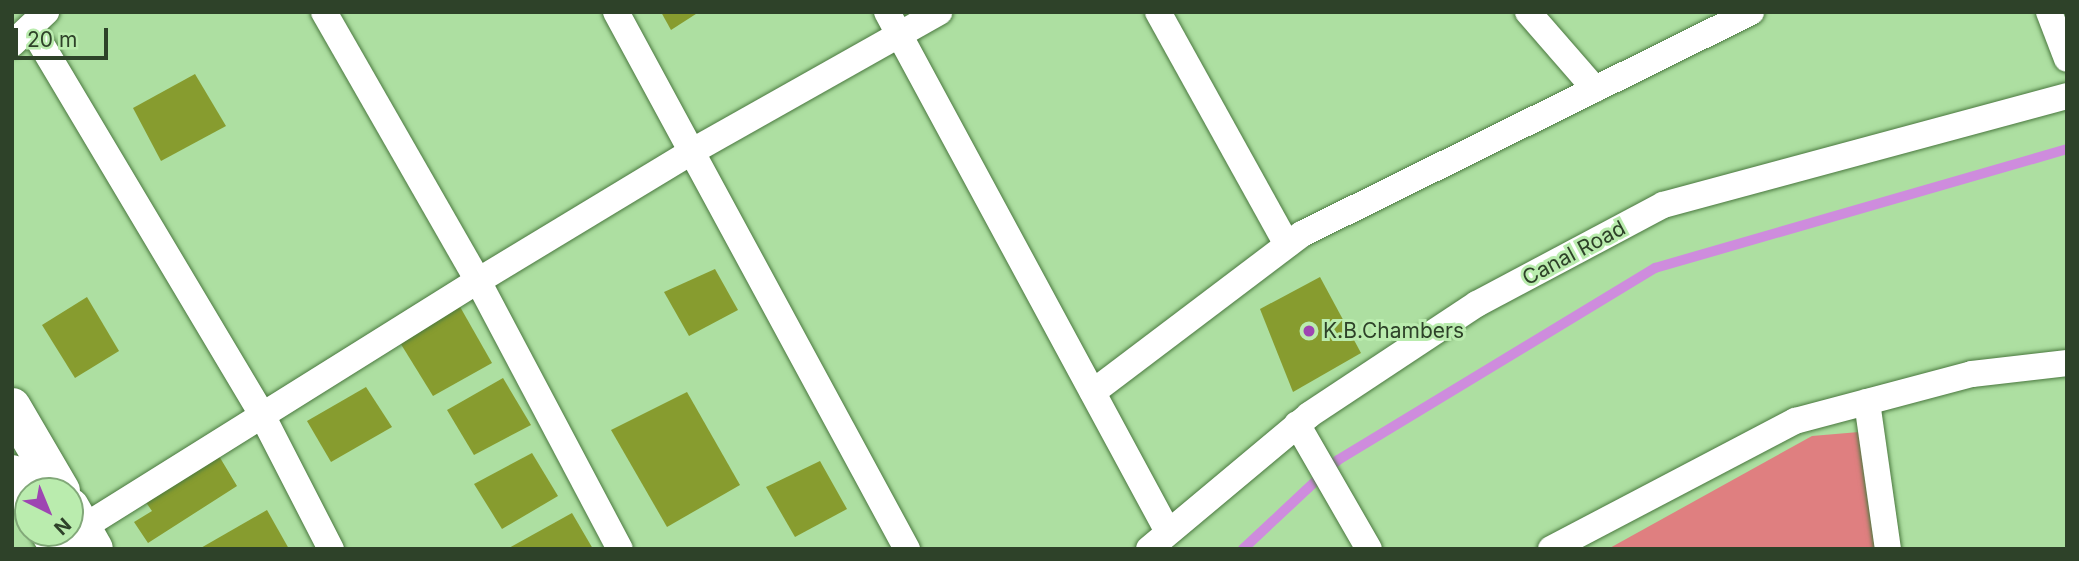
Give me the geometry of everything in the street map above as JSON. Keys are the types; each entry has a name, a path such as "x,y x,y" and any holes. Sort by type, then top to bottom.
{"main road":[{"path":"12,407 53,477"}],"street":[{"path":"324,12 478,281 620,549"},
{"path":"615,12 907,549"},
{"path":"84,525 261,413 691,152 892,23 939,12"},
{"path":"1158,12 1287,245"},
{"path":"1528,12 1595,89"},
{"path":"1093,392 1287,245 1751,12"},
{"path":"2049,12 2067,59"},
{"path":"892,23 1093,392 1158,539"},
{"path":"30,27 261,413 331,549"},
{"name":"Canal Road","path":"1158,539 1297,424 1477,304 1663,205 2067,96"},
{"path":"1551,549 1795,421 1972,374 2067,363"},
{"path":"1867,402 1888,549"},
{"path":"1297,424 1369,549"}],"shaded area":[{"path":"1859,432 1875,549 1608,549 1812,436"}],"building":[{"path":"661,12 699,12 671,30"},
{"path":"195,74 226,126 161,161 133,108"},
{"path":"715,269 738,310 689,336 664,292"},
{"name":"K.B.Chambers","path":"1320,277 1361,353 1293,392 1260,309"},
{"path":"87,297 119,351 75,378 42,325"},
{"path":"459,305 492,363 433,396 399,341"},
{"path":"503,378 531,425 474,455 447,410"},
{"path":"366,387 392,427 331,462 307,421"},
{"path":"687,392 740,485 667,527 611,430"},
{"path":"216,451 237,486 148,543 134,522 152,511 143,498"},
{"path":"532,453 558,496 502,529 474,484"},
{"path":"820,461 847,509 795,537 766,487"},
{"path":"267,510 289,549 199,549"},
{"path":"572,513 593,549 507,549"}],"waterway":[{"path":"1243,549 1338,460 1655,268 2067,149"}],"place":[{"name":"K.B.Chambers","path":"1309,331"}]}
